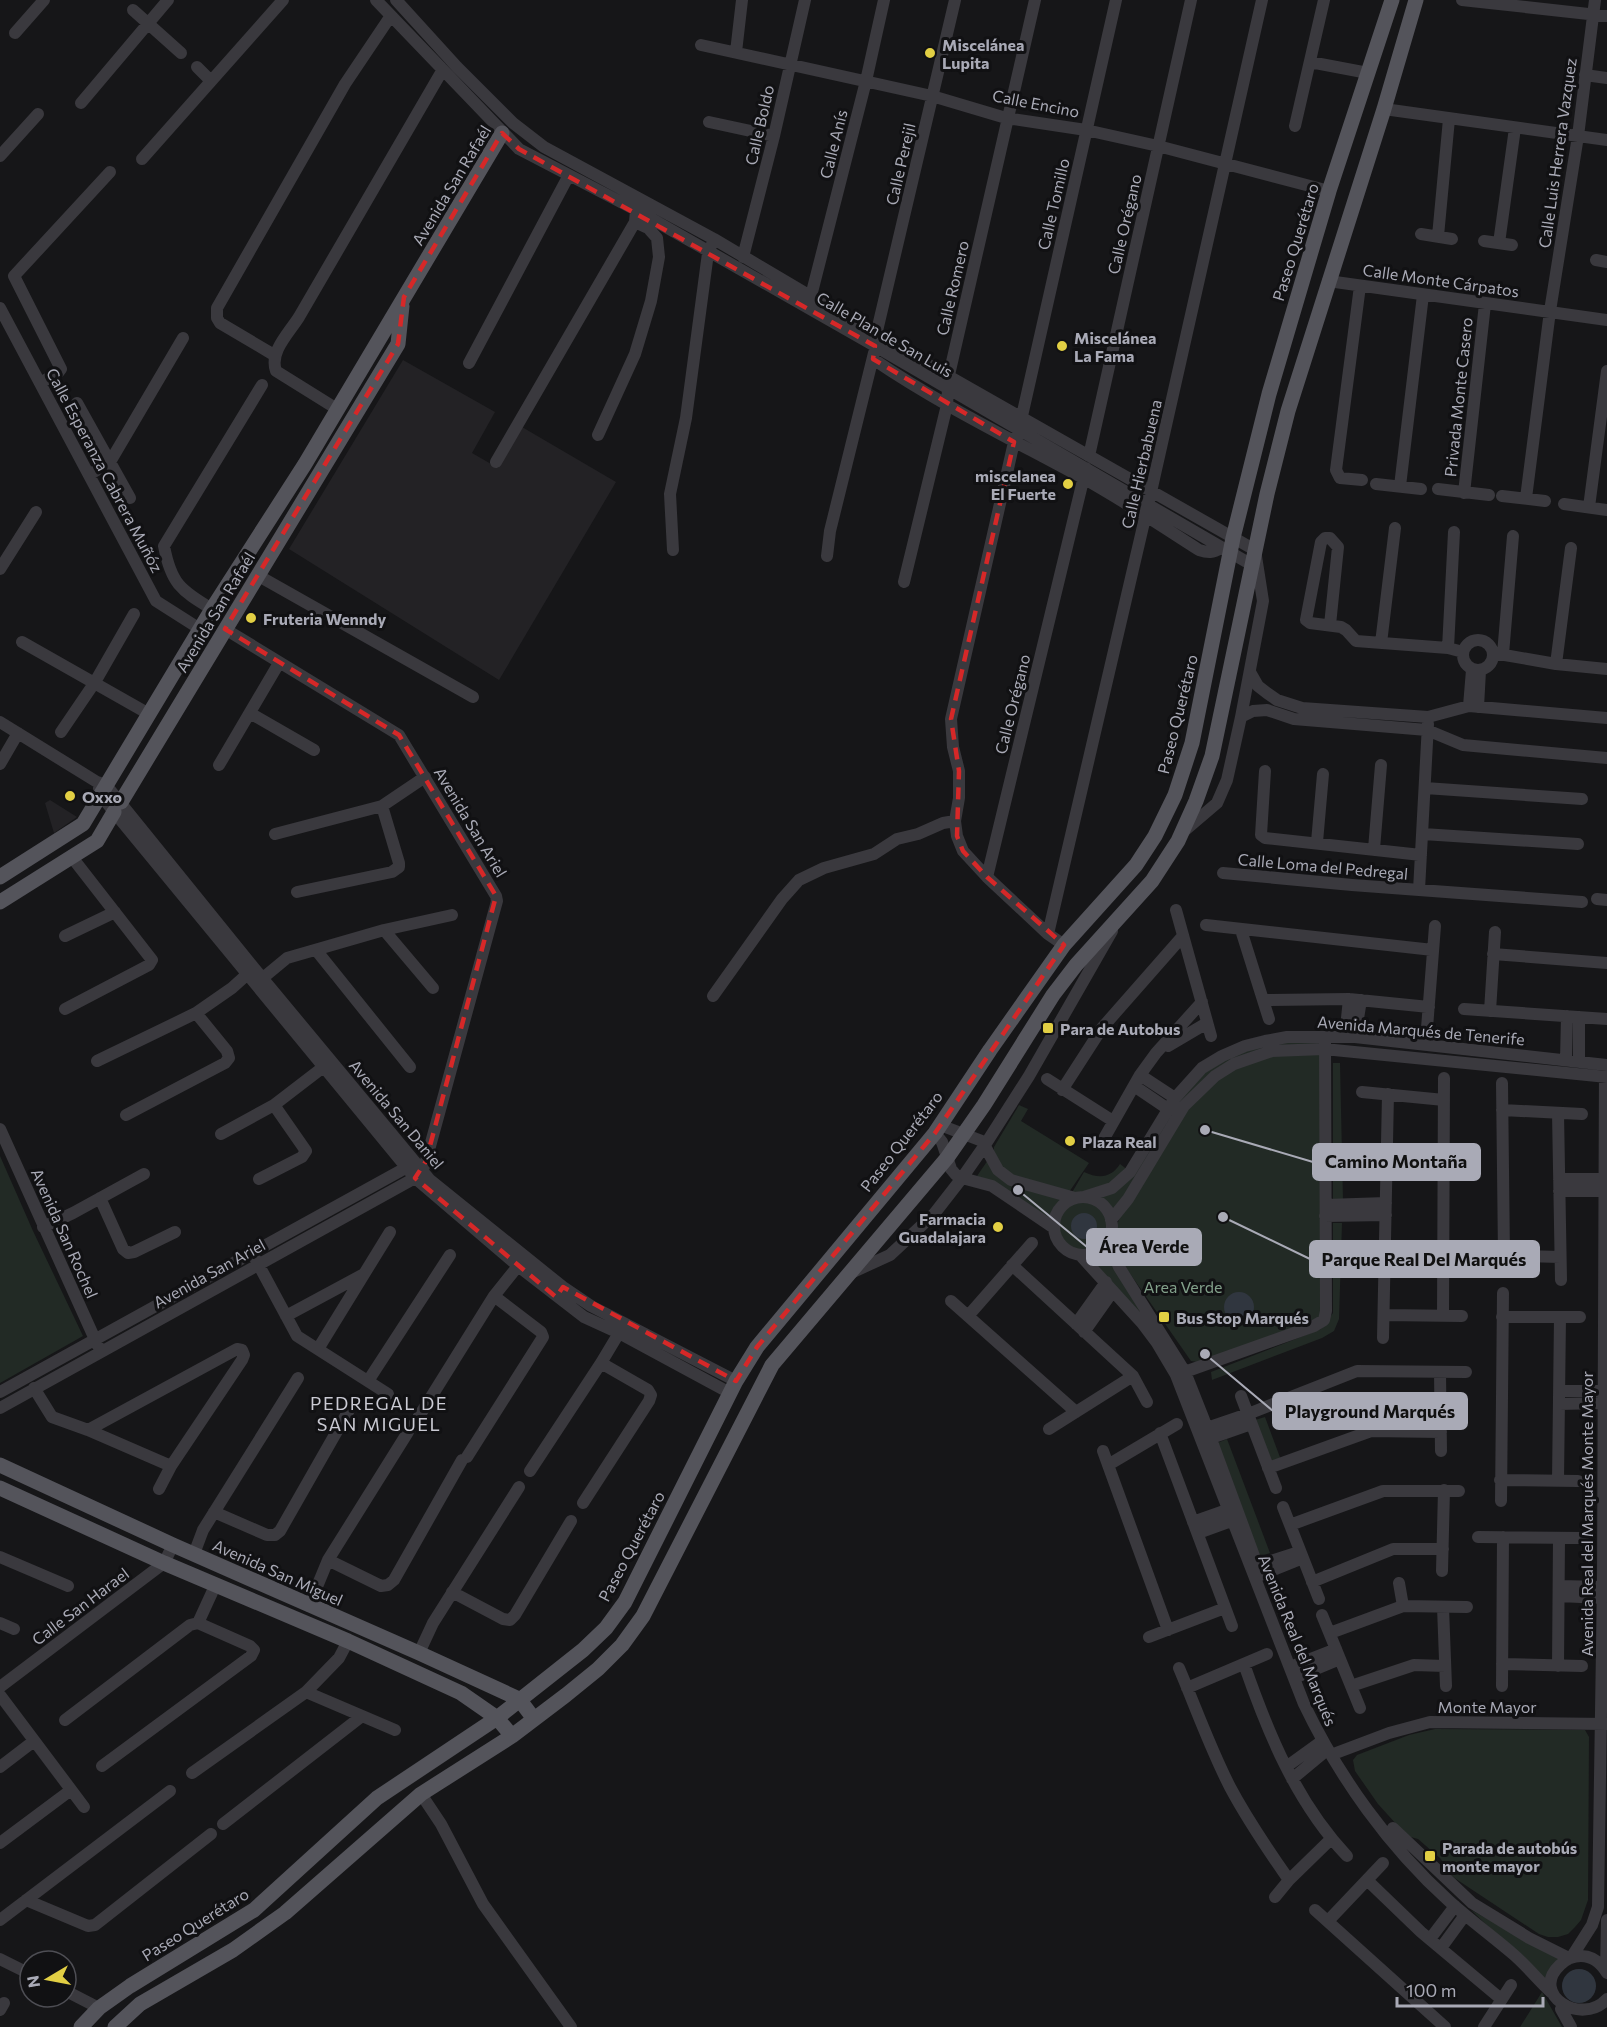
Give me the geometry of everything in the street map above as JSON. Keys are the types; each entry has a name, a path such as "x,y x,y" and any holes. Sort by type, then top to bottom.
{"main road":[{"name":"Paseo Querétaro","path":"81,2027 99,2008 138,1981 254,1910 377,1798 497,1718 583,1650 606,1628 625,1602 733,1387 757,1347 937,1129 1064,945 1136,865 1155,836 1175,795 1192,743 1228,546 1269,394 1329,191 1392,0"},
{"path":"115,2027 140,2004 233,1950 285,1913 421,1794 512,1736 598,1669 622,1645 643,1616 772,1365 947,1158 1053,995 1076,965 1152,880 1181,834 1212,756 1288,411 1384,109 1416,0"},
{"name":"Avenida San Rafaél","path":"0,877 83,824 101,787 304,464 507,128"},
{"name":"Avenida San Rafaél","path":"0,902 97,841 398,344 404,297"},
{"name":"Avenida San Miguel","path":"0,1465 519,1700 534,1719"},
{"path":"0,1488 215,1586 348,1641 461,1693 497,1718 512,1736"}],"street":[{"path":"15,33 44,0"},
{"path":"81,103 168,0"},
{"path":"142,159 283,0"},
{"path":"376,0 442,71 507,128"},
{"path":"396,0 457,67 507,128"},
{"path":"735,52 742,0"},
{"name":"Calle Boldo","path":"743,257 805,0"},
{"name":"Calle Anís","path":"811,296 866,81 884,0"},
{"name":"Calle Perejil","path":"827,556 830,531 873,359 875,340 955,0"},
{"name":"Calle Romero","path":"904,582 947,405 949,375 1006,118 1035,0"},
{"name":"Calle Tomillo","path":"955,821 959,798 959,771 953,747 951,719 1116,0"},
{"name":"Calle Orégano","path":"987,877 1086,468 1191,0"},
{"name":"Calle Hierbabuena","path":"1048,934 1262,0"},
{"path":"1295,126 1324,0"},
{"path":"1461,0 1607,16"},
{"name":"Calle Luis Herrera Vazquez","path":"1550,311 1578,136 1595,0"},
{"path":"134,10 181,53"},
{"path":"274,355 220,323 217,318 217,308 345,84 390,17"},
{"name":"Calle Encino","path":"701,45 933,96 1006,118 1086,130 1158,146 1329,191"},
{"path":"1310,62 1368,73"},
{"path":"197,67 212,81"},
{"path":"337,409 276,371 273,363 274,355 299,317 442,71"},
{"path":"1585,75 1607,78"},
{"path":"1384,109 1607,140"},
{"path":"0,156 38,114"},
{"path":"1438,236 1449,119"},
{"path":"709,122 774,135"},
{"name":"Calle Plan de San Luis","path":"507,128 519,149 569,175 635,216 875,340 949,375 1086,468 1148,504 1254,557"},
{"name":"Calle Plan de San Luis","path":"507,128 714,239 811,296 948,388 1020,422"},
{"path":"1499,243 1515,128"},
{"path":"40,383 61,369 14,276 110,172"},
{"path":"470,363 569,175"},
{"path":"496,462 635,216 657,238 658,257 651,301 636,354 598,435"},
{"path":"1421,234 1452,239"},
{"path":"673,550 670,494 686,418 708,253 714,239"},
{"path":"1484,241 1512,245"},
{"name":"Calle Monte Cárpatos","path":"1328,281 1607,320"},
{"path":"1360,286 1336,470 1340,478 1362,480"},
{"path":"1400,486 1423,295"},
{"name":"Privada Monte Casero","path":"1464,492 1485,304"},
{"name":"Calle Esperanza Cabrera Muñóz","path":"0,308 156,601 200,629"},
{"path":"1526,498 1550,311"},
{"path":"89,475 110,462 183,338"},
{"path":"873,359 947,405 1014,442 1086,468 1148,504 1206,553 1228,546"},
{"path":"1590,507 1607,371"},
{"path":"212,609 180,588 168,565 164,546 262,385"},
{"path":"78,403 130,498"},
{"path":"304,464 320,473"},
{"path":"1376,484 1421,489"},
{"name":"Privada Monte Casero","path":"1438,489 1489,495"},
{"path":"1502,496 1545,501"},
{"path":"1564,504 1607,510"},
{"path":"0,569 36,512"},
{"path":"1381,644 1395,528"},
{"path":"1448,648 1454,532"},
{"path":"1513,536 1498,654 1487,668 1476,670 1466,666 1462,659 1462,652 1467,644 1474,640 1483,640 1498,654 1556,664 1607,669"},
{"path":"1330,626 1338,547 1330,538 1325,538 1321,542 1306,620 1310,623 1346,630 1356,641 1448,648 1462,652"},
{"path":"1556,664 1571,548"},
{"path":"1181,834 1217,802 1227,780 1263,601 1254,557"},
{"path":"257,575 473,697"},
{"path":"61,732 95,682 134,614"},
{"name":"Avenida San Ariel","path":"0,1408 258,1265 417,1168 497,901 399,735 225,629"},
{"path":"22,642 149,714"},
{"path":"219,765 279,663"},
{"path":"1473,706 1476,670"},
{"path":"1250,672 1258,686 1277,700 1302,708 1428,723 1463,746 1607,758"},
{"path":"1241,717 1253,711 1267,710 1294,719 1428,723 1473,706 1607,718"},
{"path":"250,713 314,750"},
{"name":"Avenida San Daniel","path":"0,722 101,787 255,976 417,1168 518,1266 560,1292 591,1306 733,1387"},
{"path":"1419,890 1428,723"},
{"path":"0,764 18,733"},
{"path":"1374,849 1381,765"},
{"path":"1264,771 1261,836 1421,855"},
{"path":"1317,843 1323,774"},
{"path":"274,834 382,806 424,777"},
{"path":"1425,788 1582,799"},
{"path":"297,892 393,872 399,867 382,806"},
{"path":"712,996 782,899 799,880 824,868 874,854 897,839 918,834 943,822 955,821 957,836 963,851 987,877 1048,934 1064,945"},
{"path":"1423,834 1578,844"},
{"path":"65,1009 149,965 152,960 71,856"},
{"name":"Calle Loma del Pedregal","path":"1223,873 1582,902"},
{"path":"1176,910 1211,1036"},
{"path":"65,936 115,912"},
{"path":"846,1275 890,1255 934,1214 962,1178 1029,1076 1122,914"},
{"path":"97,1061 196,1014 287,958 384,930 452,915"},
{"path":"1206,925 1433,950"},
{"path":"1427,1029 1436,926"},
{"path":"384,930 434,988"},
{"path":"1241,930 1269,1019"},
{"path":"1490,1011 1495,932"},
{"path":"1062,1090 1102,1028 1182,937"},
{"path":"316,950 410,1067"},
{"path":"1493,954 1607,963"},
{"path":"1263,1000 1355,999 1429,1007"},
{"path":"1350,1037 1355,999"},
{"path":"1102,1142 1137,1080 1156,1053 1202,1002"},
{"path":"1464,1009 1607,1019"},
{"path":"126,1115 225,1063 229,1058 227,1051 196,1014"},
{"path":"1566,1060 1573,1017"},
{"path":"1573,1017 1579,1062"},
{"path":"1156,1053 1207,1023"},
{"name":"Avenida Marqués de Tenerife","path":"1079,1198 1112,1188 1130,1172 1175,1098 1202,1068 1245,1046 1287,1036 1350,1037 1566,1060 1606,1071"},
{"path":"1180,1374 1314,1326 1324,1320 1326,1311 1325,1036"},
{"name":"Avenida Marqués de Tenerife","path":"1111,1220 1128,1199 1184,1106 1215,1076 1234,1064 1272,1052 1324,1049 1606,1071"},
{"path":"221,1134 274,1105 328,1064"},
{"name":"Avenida Real del Marqués Monte Mayor","path":"1551,1992 1556,1968 1570,1958 1592,1925 1598,1907 1604,1724 1606,1071"},
{"path":"1443,1315 1444,1078"},
{"path":"1047,1079 1113,1121"},
{"path":"1137,1080 1175,1098"},
{"path":"1137,1080 1168,1109"},
{"path":"1502,1083 1503,1256"},
{"path":"1362,1092 1444,1100"},
{"path":"1383,1338 1388,1094"},
{"path":"259,1179 302,1156 306,1150 274,1105"},
{"path":"1502,1110 1582,1114"},
{"path":"1558,1113 1561,1280"},
{"name":"Avenida San Rochel","path":"0,1129 101,1351"},
{"path":"937,1129 978,1138 985,1145 989,1157 998,1170 1011,1180 1096,1201 1106,1209 1111,1220 1109,1236 1104,1246 1096,1252 1081,1256 1068,1251 1058,1241 1054,1228 1059,1209 1079,1198"},
{"path":"937,1129 946,1148 951,1169 962,1178 992,1185 1054,1228"},
{"name":"Avenida San Ariel","path":"0,1392 252,1253 417,1168"},
{"name":"Avenida San Daniel","path":"417,1168 560,1292 584,1317 733,1387"},
{"path":"44,1227 144,1174"},
{"path":"1559,1185 1605,1185"},
{"path":"100,1198 123,1249 128,1253 175,1232"},
{"path":"1326,1210 1386,1209"},
{"path":"318,1349 390,1232"},
{"name":"Avenida Real del Marqués","path":"1109,1236 1119,1267 1180,1374 1209,1433 1328,1748 1366,1800 1406,1842 1472,1903 1529,1938 1570,1958 1586,1956 1594,1959 1606,1972"},
{"path":"968,1316 1032,1243"},
{"path":"252,1253 297,1336 388,1394"},
{"path":"368,1381 450,1255"},
{"path":"1483,1255 1560,1257"},
{"name":"Avenida Real del Marqués","path":"1081,1256 1157,1343 1180,1374 1229,1515 1304,1704 1328,1748 1367,1809 1416,1868 1460,1910 1515,1956 1551,1992 1561,2008"},
{"path":"1012,1265 1133,1376 1147,1402"},
{"path":"309,1606 328,1560 494,1296 518,1266"},
{"path":"286,1316 364,1274"},
{"path":"1080,1328 1109,1287"},
{"path":"1501,1501 1503,1293"},
{"path":"328,1560 381,1586 388,1585 394,1580 464,1459 543,1337 541,1332 494,1296"},
{"path":"951,1301 1076,1412"},
{"path":"1384,1315 1462,1316"},
{"path":"1502,1317 1580,1317"},
{"path":"1558,1480 1560,1317"},
{"path":"530,1471 619,1333"},
{"path":"88,1430 237,1349 242,1350 244,1355 242,1359 171,1466 159,1489"},
{"path":"583,1503 651,1395 648,1390 601,1364"},
{"path":"1209,1433 1249,1419 1357,1371 1466,1372"},
{"path":"1440,1373 1442,1451"},
{"path":"1049,1429 1133,1376"},
{"path":"194,1554 203,1530 298,1378"},
{"path":"34,1388 52,1417 171,1466"},
{"path":"1241,1396 1276,1488"},
{"path":"1559,1397 1604,1397"},
{"path":"214,1512 267,1535 275,1535 280,1531 349,1410"},
{"path":"1108,1465 1177,1424"},
{"path":"1268,1468 1371,1431 1441,1432"},
{"path":"1160,1433 1232,1626"},
{"path":"1103,1451 1168,1630"},
{"path":"1500,1480 1578,1481"},
{"path":"419,1653 433,1623 519,1487"},
{"path":"1442,1570 1444,1490"},
{"path":"1290,1525 1383,1491 1459,1491"},
{"path":"1283,1507 1319,1599"},
{"path":"1195,1528 1229,1515"},
{"path":"452,1592 503,1619 510,1620 572,1521"},
{"path":"1478,1537 1583,1538"},
{"path":"1502,1686 1503,1537"},
{"path":"1558,1666 1559,1538"},
{"name":"Calle San Harael","path":"0,1688 164,1563 173,1545"},
{"path":"1312,1582 1393,1549 1443,1548"},
{"path":"1259,1570 1302,1555"},
{"path":"0,1557 68,1586"},
{"path":"1399,1583 1402,1606"},
{"path":"198,1623 215,1586"},
{"path":"1559,1591 1603,1592"},
{"path":"1330,1633 1402,1606 1467,1607"},
{"path":"1443,1607 1446,1686"},
{"path":"1149,1637 1226,1608"},
{"path":"1322,1615 1360,1708"},
{"path":"0,1623 14,1629"},
{"path":"65,1720 190,1625 198,1623 250,1646 254,1650 251,1656 102,1766"},
{"path":"192,1773 306,1692 339,1658 348,1641"},
{"path":"1187,1688 1267,1654"},
{"path":"1297,1671 1338,1654"},
{"path":"1244,1664 1263,1717 1289,1773 1308,1807 1331,1839 1347,1856"},
{"path":"1503,1664 1582,1666"},
{"path":"1351,1686 1414,1665 1445,1666"},
{"path":"1179,1668 1207,1739 1231,1788 1258,1835 1289,1880"},
{"path":"306,1692 395,1730"},
{"path":"0,1695 84,1807"},
{"path":"223,1824 362,1716"},
{"name":"Monte Mayor","path":"1289,1773 1328,1748 1430,1722 1604,1724"},
{"path":"0,1767 34,1741"},
{"path":"0,1844 71,1790"},
{"path":"0,1920 170,1791"},
{"path":"421,1794 441,1824 483,1904 571,2027"},
{"path":"26,1900 88,1926 95,1925 211,1834"},
{"path":"1275,1898 1289,1880 1331,1839"},
{"path":"1328,1921 1383,1863"},
{"path":"1367,1880 1501,1999"},
{"path":"1315,1910 1445,2027"},
{"path":"1431,1939 1460,1910"},
{"path":"1441,1948 1460,1910"},
{"path":"1606,1972 1607,1920"},
{"path":"0,1959 18,1968"},
{"path":"1484,2027 1511,1985"},
{"path":"78,1997 99,2008"},
{"path":"1561,2008 1578,2016 1587,2015 1596,2012 1607,1999"},
{"path":"1561,2008 1571,2027"}],"highlighted area":[{"path":"502,133 519,149 875,346 873,359 1014,442 951,719 959,771 957,836 963,851 987,877 1064,945 935,1133 757,1347 736,1381 563,1287 556,1297 415,1178 426,1161 496,896 399,735 225,629 398,344 404,297"}],"shaded area":[{"path":"403,360 495,412 472,453 498,468 522,427 616,482 499,680 289,549"},
{"path":"50,800 77,817 54,833 45,803"},
{"path":"1084,1213 1093,1217 1097,1226 1093,1235 1084,1239 1075,1235 1071,1226 1075,1217"},
{"path":"1239,1292 1250,1296 1254,1307 1250,1318 1239,1322 1228,1318 1224,1307 1228,1296"},
{"path":"1579,1969 1591,1974 1596,1986 1591,1998 1579,2003 1567,1998 1562,1986 1567,1974"}],"green space":[{"path":"1322,1037 1322,1048 1272,1050 1199,1088 1111,1217 1102,1205 1088,1198 1112,1190 1176,1099 1203,1070 1245,1048"},
{"name":"Area Verde","path":"1324,1050 1323,1321 1197,1362 1191,1361 1124,1265 1115,1229 1128,1199 1185,1106 1216,1076 1273,1052"},
{"path":"1333,1063 1340,1063 1343,1201 1333,1201"},
{"path":"1019,1105 1028,1109 1021,1121 1089,1163 1067,1195 1011,1180 994,1156 994,1147"},
{"path":"0,1156 83,1336 0,1383"},
{"path":"988,1160 995,1171 1065,1199 1055,1209 1051,1224 977,1176"},
{"path":"1120,1164 1129,1171 1112,1187 1070,1196 1084,1172 1095,1176 1109,1175"},
{"path":"1084,1201 1102,1208 1109,1226 1102,1244 1084,1251 1066,1244 1059,1226 1066,1208"},
{"path":"1333,1223 1342,1223 1339,1319 1334,1331 1322,1338 1212,1380 1211,1372 1321,1329 1333,1313"},
{"path":"1108,1250 1181,1370 1089,1260"},
{"path":"1265,1417 1281,1460 1271,1465 1255,1420"},
{"path":"1227,1439 1270,1553 1258,1557 1215,1444"},
{"path":"1435,1729 1585,1730 1589,1737 1588,1900 1581,1920 1568,1934 1548,1937 1539,1934 1456,1879 1447,1872 1441,1859 1418,1839 1407,1836 1378,1804 1355,1771 1353,1760 1357,1755 1409,1735"},
{"path":"1471,1910 1562,1959 1548,1984 1541,1977"},
{"path":"1542,1992 1562,2027 1520,2027"}],"place":[{"name":"Miscelánea Lupita","path":"930,53"},
{"name":"Miscelánea La Fama","path":"1062,346"},
{"name":"miscelanea El Fuerte","path":"1068,484"},
{"name":"Fruteria Wenndy","path":"251,618"},
{"name":"Oxxo","path":"70,796"},
{"name":"Para de Autobus","path":"1048,1028"},
{"name":"Camino Montaña","path":"1205,1130"},
{"name":"Plaza Real","path":"1070,1141"},
{"name":"Área Verde","path":"1018,1190"},
{"name":"Parque Real Del Marqués","path":"1223,1217"},
{"name":"Farmacia Guadalajara","path":"998,1227"},
{"name":"Bus Stop Marqués","path":"1164,1317"},
{"name":"Playground Marqués","path":"1205,1354"},
{"name":"Parada de autobús monte mayor","path":"1430,1856"}],"district":[{"name":"PEDREGAL DE SAN MIGUEL","path":"379,1413"}]}
